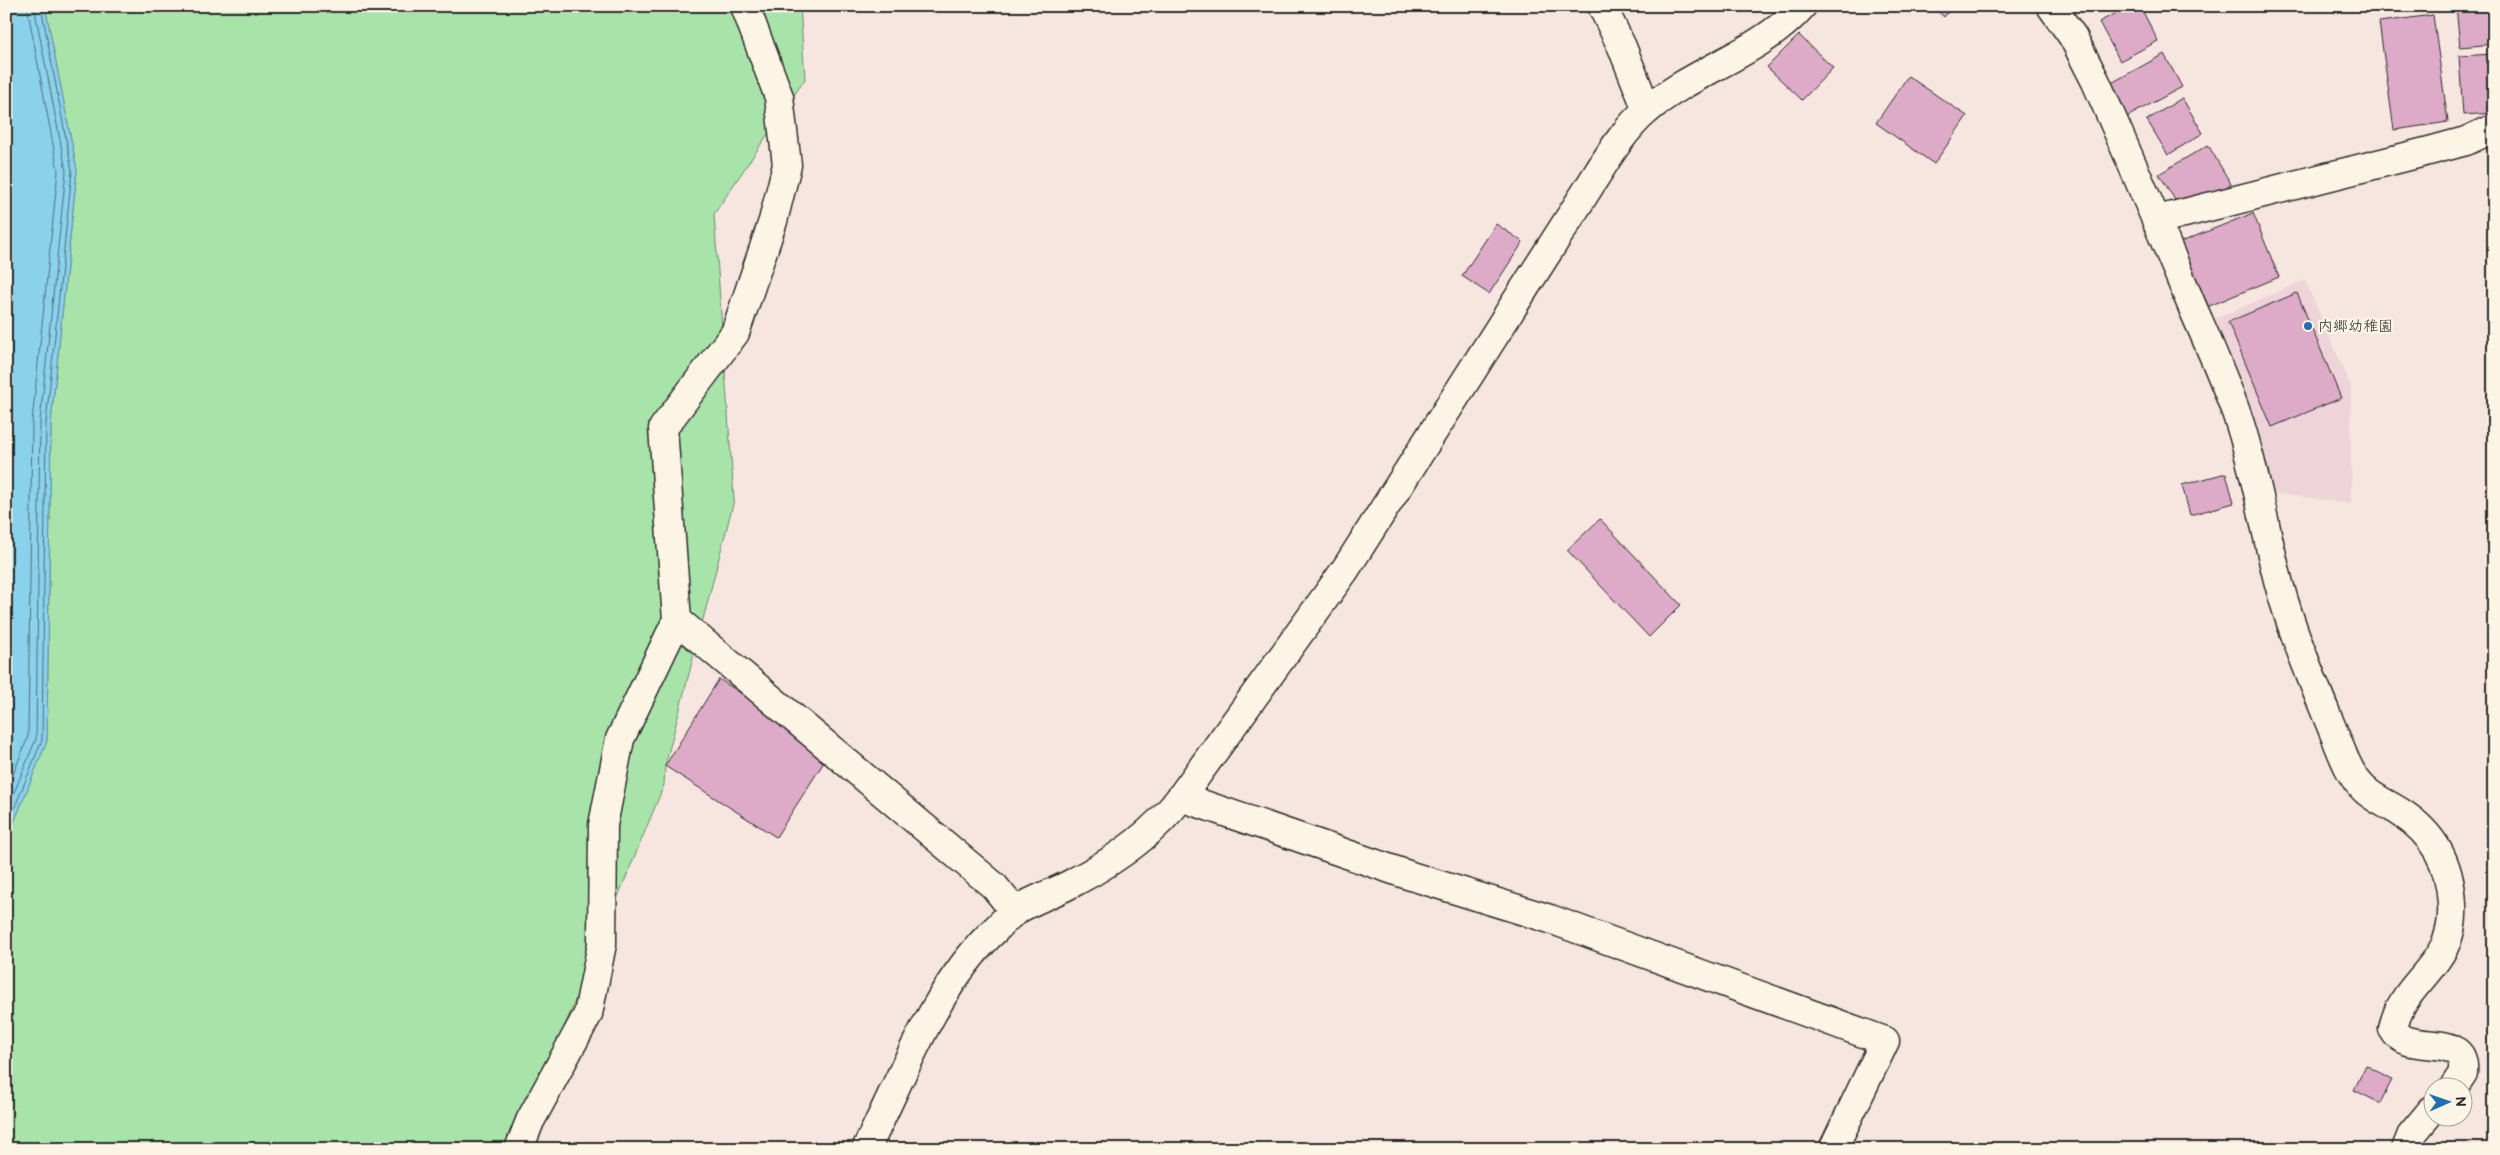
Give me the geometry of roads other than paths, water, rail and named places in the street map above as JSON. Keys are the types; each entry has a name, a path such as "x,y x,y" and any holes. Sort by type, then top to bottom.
{"street":[{"path":"519,1149 530,1121 588,1014 602,944 603,824 620,739 677,620 663,428 735,333 773,221 787,165 779,97 745,6"},
{"path":"1602,6 1619,40 1647,110"},
{"path":"866,1149 940,1000 955,975 990,934 1014,912 1109,863 1165,818 1182,797 1330,591 1601,168 1621,140 1647,110 1673,92 1774,33 1802,6"},
{"path":"2051,6 2073,37 2096,82 2228,389 2257,481 2282,593 2310,673 2344,759 2356,781 2365,790 2424,830 2434,841 2440,852 2452,903 2452,928 2445,949 2428,974 2403,1000 2395,1016 2393,1029 2400,1038 2412,1043 2448,1046 2456,1051 2462,1058 2463,1073 2460,1078"},
{"path":"2156,220 2466,141 2494,128"},
{"path":"677,620 994,886 1014,912"},
{"path":"1182,797 1411,876 1550,919 1885,1041 1833,1149"},
{"path":"2406,1149 2412,1134 2422,1122"}],"water":[{"path":"6,6 45,6 77,170 51,422 47,741 6,842"}],"place":[{"name":"内郷幼稚園","path":"2308,326"}]}
